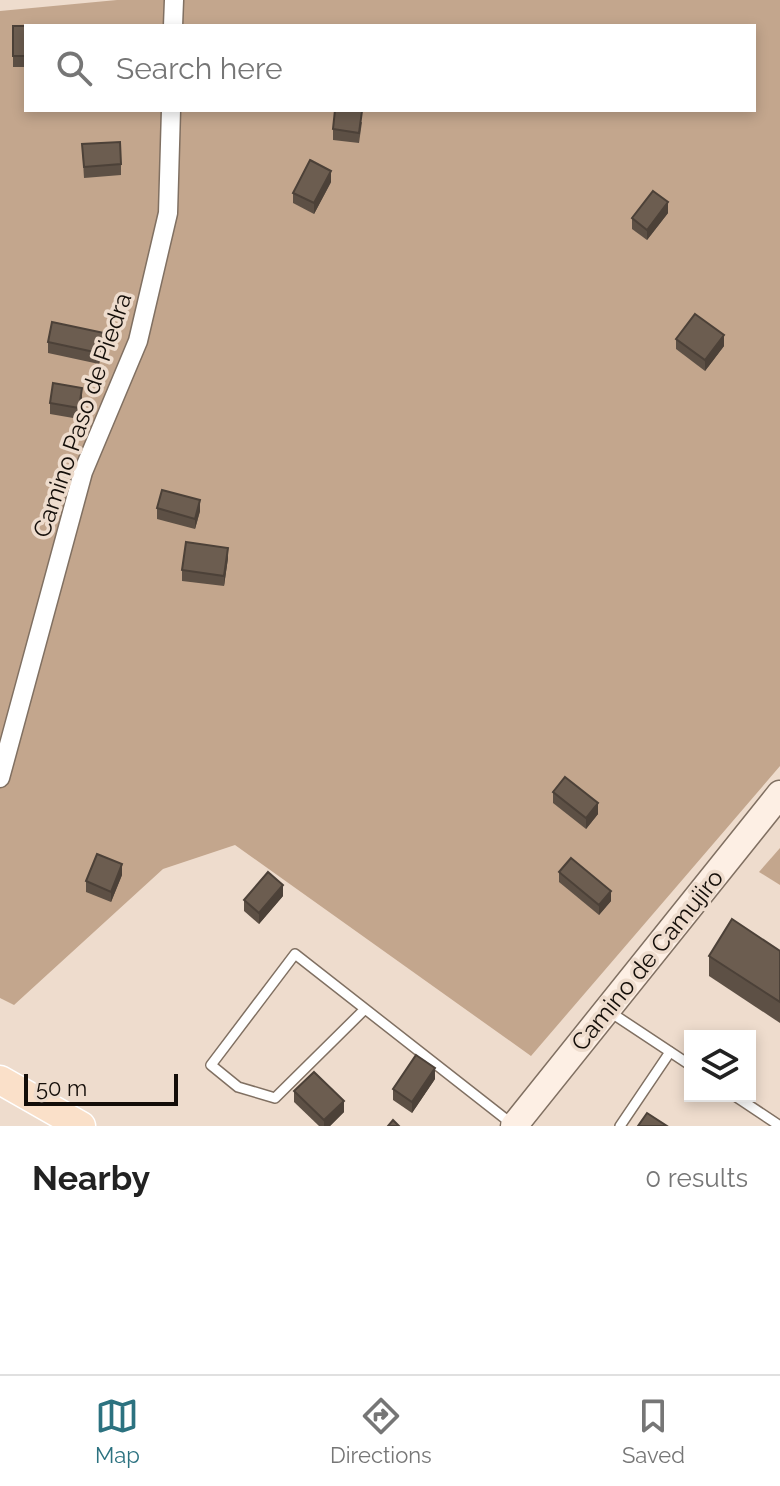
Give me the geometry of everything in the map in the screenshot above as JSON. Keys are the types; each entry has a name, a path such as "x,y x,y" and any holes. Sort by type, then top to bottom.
{"main road":[{"path":"0,1080 81,1126"}],"street":[{"path":"173,24 174,0"},
{"name":"Camino Paso de Piedra","path":"0,778 83,472 138,341 168,213 171,112"},
{"name":"Camino de Camujiro","path":"514,1126 780,794"}],"lane":[{"path":"365,1009 275,1098 238,1087 211,1065 295,954 514,1126"},
{"path":"607,1010 684,1061"},
{"path":"620,1126 670,1052"},
{"path":"744,1102 780,1126"}],"shaded area":[{"path":"117,0 780,0 780,766 531,1056 235,845 163,869 14,1005 0,998 0,11"},
{"path":"780,848 780,885 759,872"}],"building":[{"path":"13,26 24,26 24,56 13,56"},
{"path":"335,112 362,112 359,133 333,129"},
{"path":"120,142 121,164 84,167 82,144"},
{"path":"310,160 331,171 314,203 293,193"},
{"path":"653,191 668,202 647,230 632,218"},
{"path":"695,314 724,335 705,360 676,339"},
{"path":"52,322 104,333 99,353 48,342"},
{"path":"53,383 82,388 79,408 50,403"},
{"path":"162,490 200,500 195,519 157,508"},
{"path":"186,542 228,548 224,576 182,570"},
{"path":"565,777 598,803 586,818 553,792"},
{"path":"97,854 122,864 111,892 86,881"},
{"path":"571,858 611,891 599,905 559,872"},
{"path":"268,872 283,885 259,913 244,900"},
{"path":"732,919 780,951 780,1002 709,956"},
{"path":"416,1055 435,1068 412,1102 393,1089"},
{"path":"314,1072 344,1101 324,1120 294,1091"},
{"path":"647,1113 667,1126 638,1126"}]}
